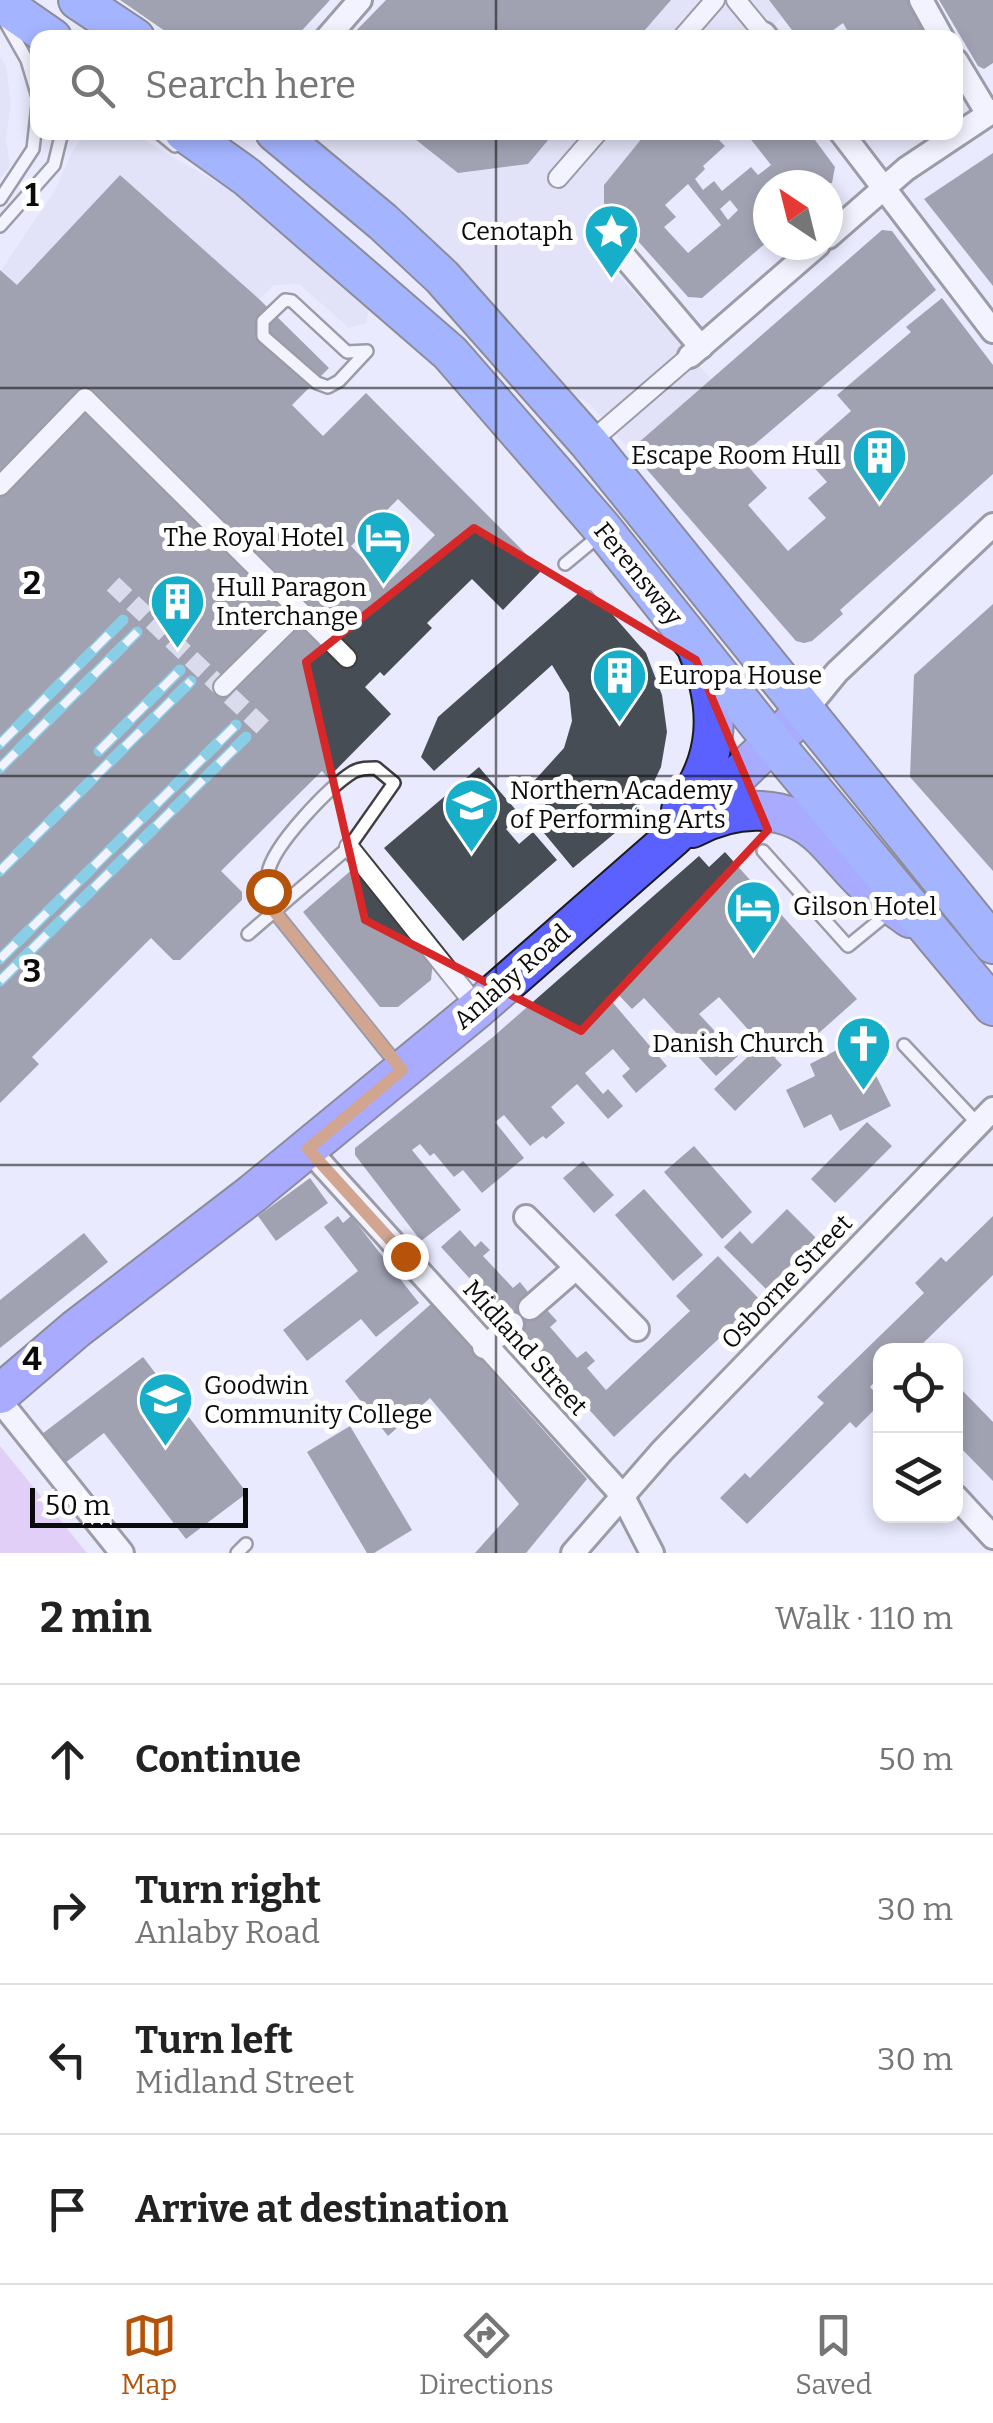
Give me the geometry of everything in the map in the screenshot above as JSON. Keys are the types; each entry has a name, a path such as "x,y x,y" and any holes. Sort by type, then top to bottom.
{"highway":[{"path":"78,0 123,30"},
{"path":"0,2 32,23"},
{"name":"Ferensway","path":"285,140 442,277 589,442 993,944"},
{"name":"Ferensway","path":"187,145 231,173 450,354 605,531 771,740 993,1006"}],"main road":[{"path":"630,875 686,805 706,769 714,726 714,695 695,645"},
{"name":"Anlaby Road","path":"0,1398 76,1330 308,1149 478,1008 672,838 805,711"},
{"path":"672,838 732,811 790,817 821,836 868,886 928,931"}],"street":[{"path":"334,30 360,0"},
{"path":"689,30 715,0"},
{"path":"736,0 760,30"},
{"path":"922,0 938,30"},
{"path":"963,72 990,113 963,131"},
{"path":"558,178 591,140"},
{"path":"847,140 993,331"},
{"path":"843,223 906,169 950,140"},
{"path":"606,235 695,351"},
{"path":"589,442 801,260"},
{"path":"0,486 85,398 348,658"},
{"name":"Anlaby Road","path":"805,711 837,672 993,524"},
{"path":"223,687 300,610"},
{"path":"349,847 478,1008"},
{"name":"Osborne Street","path":"573,1553 622,1494 986,1117"},
{"name":"Midland Street","path":"308,1149 622,1494 652,1553"},
{"path":"526,1217 636,1329"},
{"path":"484,1346 576,1268"},
{"path":"0,1398 122,1553"},
{"path":"963,1505 993,1537"}],"lane":[{"path":"30,38 30,70"},
{"path":"0,199 33,150 34,140"},
{"path":"0,226 54,165 62,140"},
{"path":"292,301 347,352 367,351 339,381 328,386 317,383 262,336 261,328 278,303 292,301"},
{"path":"565,564 605,531"},
{"path":"248,934 274,911 349,847 394,782 376,768 357,769 333,789 284,843 268,871 268,891 274,911 402,1070"},
{"path":"764,851 848,946 895,907"},
{"path":"904,1045 986,1117"}],"highlighted area":[{"path":"474,528 696,660 768,830 581,1031 365,920 306,662"}],"shaded area":[{"path":"671,0 769,0 782,18 767,30 645,30"},
{"path":"0,57 6,66 11,103 6,138 10,166 0,178"},
{"path":"144,140 252,203 369,307 366,323 349,328 299,284 274,285 259,299 120,175 17,285 1,270 54,192 79,142"},
{"path":"310,140 415,140 458,173 528,164 549,140 641,140 604,185 604,203 621,223 593,247 711,379 630,450 590,404 550,382 381,194"},
{"path":"0,1446 87,1553 0,1553"}],"building":[{"path":"120,0 330,0 302,30 163,30"},
{"path":"386,0 671,0 645,30 357,30"},
{"path":"769,0 907,0 924,30 847,30 843,23 833,30 792,30"},
{"path":"939,0 993,0 993,63 984,69 978,66 963,41 963,30 957,30"},
{"path":"416,140 548,140 528,164 458,173"},
{"path":"641,140 719,140 725,146 695,179 703,190 714,181 722,191 751,167 754,170 753,254 702,298 688,297 604,203 604,185","holes":["688,184 721,225 688,253 664,227 676,217 665,205","730,200 738,210 728,220 720,209"]},
{"path":"751,140 815,140 835,167 764,170 771,165"},
{"path":"993,153 993,286 924,199"},
{"name":"Hull Paragon Interchange","path":"120,175 259,299 329,368 292,405 323,436 366,393 542,570 503,610 472,579 427,623 432,628 384,676 380,672 365,687 391,714 328,778 322,771 221,871 242,892 242,900 180,960 173,960 151,938 32,1057 39,1064 0,1103 0,270 17,285","holes":["398,499 435,535 387,583 351,546"]},
{"path":"882,230 892,231 936,290 740,457 767,488 748,505 788,551 826,518 808,498 827,482 802,454 851,411 837,395 911,332 906,327 942,298 993,365 993,474 840,610 843,614 812,641 804,643 796,641 630,450"},
{"name":"Europa House","path":"582,590 591,590 646,653 662,695 667,732 661,767 648,794 621,828 573,868 539,827 554,814 533,791 534,781 564,748 572,721 569,693 552,665 434,771 421,757 438,717"},
{"path":"993,604 993,871 910,777 914,675"},
{"name":"Northern Academy of Performing Arts","path":"479,767 521,816 506,829 519,844 533,832 557,860 463,941 384,848"},
{"path":"725,852 857,999 802,1048 795,1040 775,1058 782,1065 735,1111 714,1089 761,1044 719,997 699,1014 738,1056 716,1076 644,998 632,1009 615,991 608,997 667,1066 636,1093 622,1076 630,1069 613,1049 585,1073 603,1094 608,1089 623,1106 608,1119 577,1084 551,1107 565,1123 530,1146 504,1115 495,1122 524,1158 482,1193 463,1170 454,1177 434,1153 430,1156 420,1144 412,1150 461,1210 421,1241 355,1155 355,1148 493,1037 699,856 709,867"},
{"path":"355,867 433,961 431,980 398,1007 380,1007 303,912"},
{"path":"858,1039 891,1106 840,1131 831,1114 804,1128 786,1090 815,1076 810,1064"},
{"path":"867,1122 892,1146 835,1203 811,1179"},
{"path":"694,1146 752,1212 722,1239 664,1172"},
{"path":"583,1161 614,1195 594,1213 563,1178"},
{"path":"310,1178 328,1203 276,1241 258,1216"},
{"path":"644,1189 703,1255 673,1281 615,1215"},
{"path":"787,1209 817,1239 766,1289 724,1247 740,1231 752,1244"},
{"path":"338,1216 343,1223 351,1216 419,1303 376,1337 361,1319 307,1361 283,1330 358,1271 324,1227"},
{"path":"993,1216 993,1275 923,1343 873,1343 873,1411 856,1428 850,1422 747,1524 720,1498 745,1473 750,1478 824,1403 817,1397 924,1293 915,1283 941,1257 946,1262"},
{"path":"460,1230 475,1247 481,1241 490,1250 483,1256 513,1288 520,1282 528,1292 522,1298 539,1317 547,1310 557,1321 550,1327 577,1358 586,1351 595,1361 587,1368 606,1390 690,1311 676,1296 718,1256 760,1300 614,1437 441,1247"},
{"path":"84,1233 108,1262 0,1348 0,1300"},
{"path":"431,1304 587,1479 526,1553 475,1553 519,1504 430,1398 388,1436 345,1381"},
{"name":"Goodwin Community College","path":"143,1357 247,1493 186,1539 104,1433 65,1463 42,1434"},
{"path":"963,1391 993,1422 993,1481 963,1450"},
{"path":"350,1426 412,1530 374,1553 367,1553 307,1452"}],"tunnel":[{"path":"113,584 269,733"}],"railway":[{"path":"0,744 123,620"},
{"path":"0,768 137,632"},
{"path":"99,751 180,670"},
{"path":"0,871 191,681"},
{"path":"0,959 236,725"},
{"path":"0,981 246,737"}],"place":[{"name":"Cenotaph","path":"612,281"},
{"name":"Escape Room Hull","path":"880,505"},
{"name":"The Royal Hotel","path":"383,587"},
{"name":"Hull Paragon Interchange","path":"177,651"},
{"name":"Europa House","path":"619,725"},
{"name":"Northern Academy of Performing Arts","path":"471,854"},
{"name":"Gilson Hotel","path":"754,956"},
{"name":"Danish Church","path":"863,1093"},
{"name":"Goodwin Community College","path":"165,1449"}],"route":[{"path":"268,891 274,911 402,1070 308,1149 405,1256"}]}
